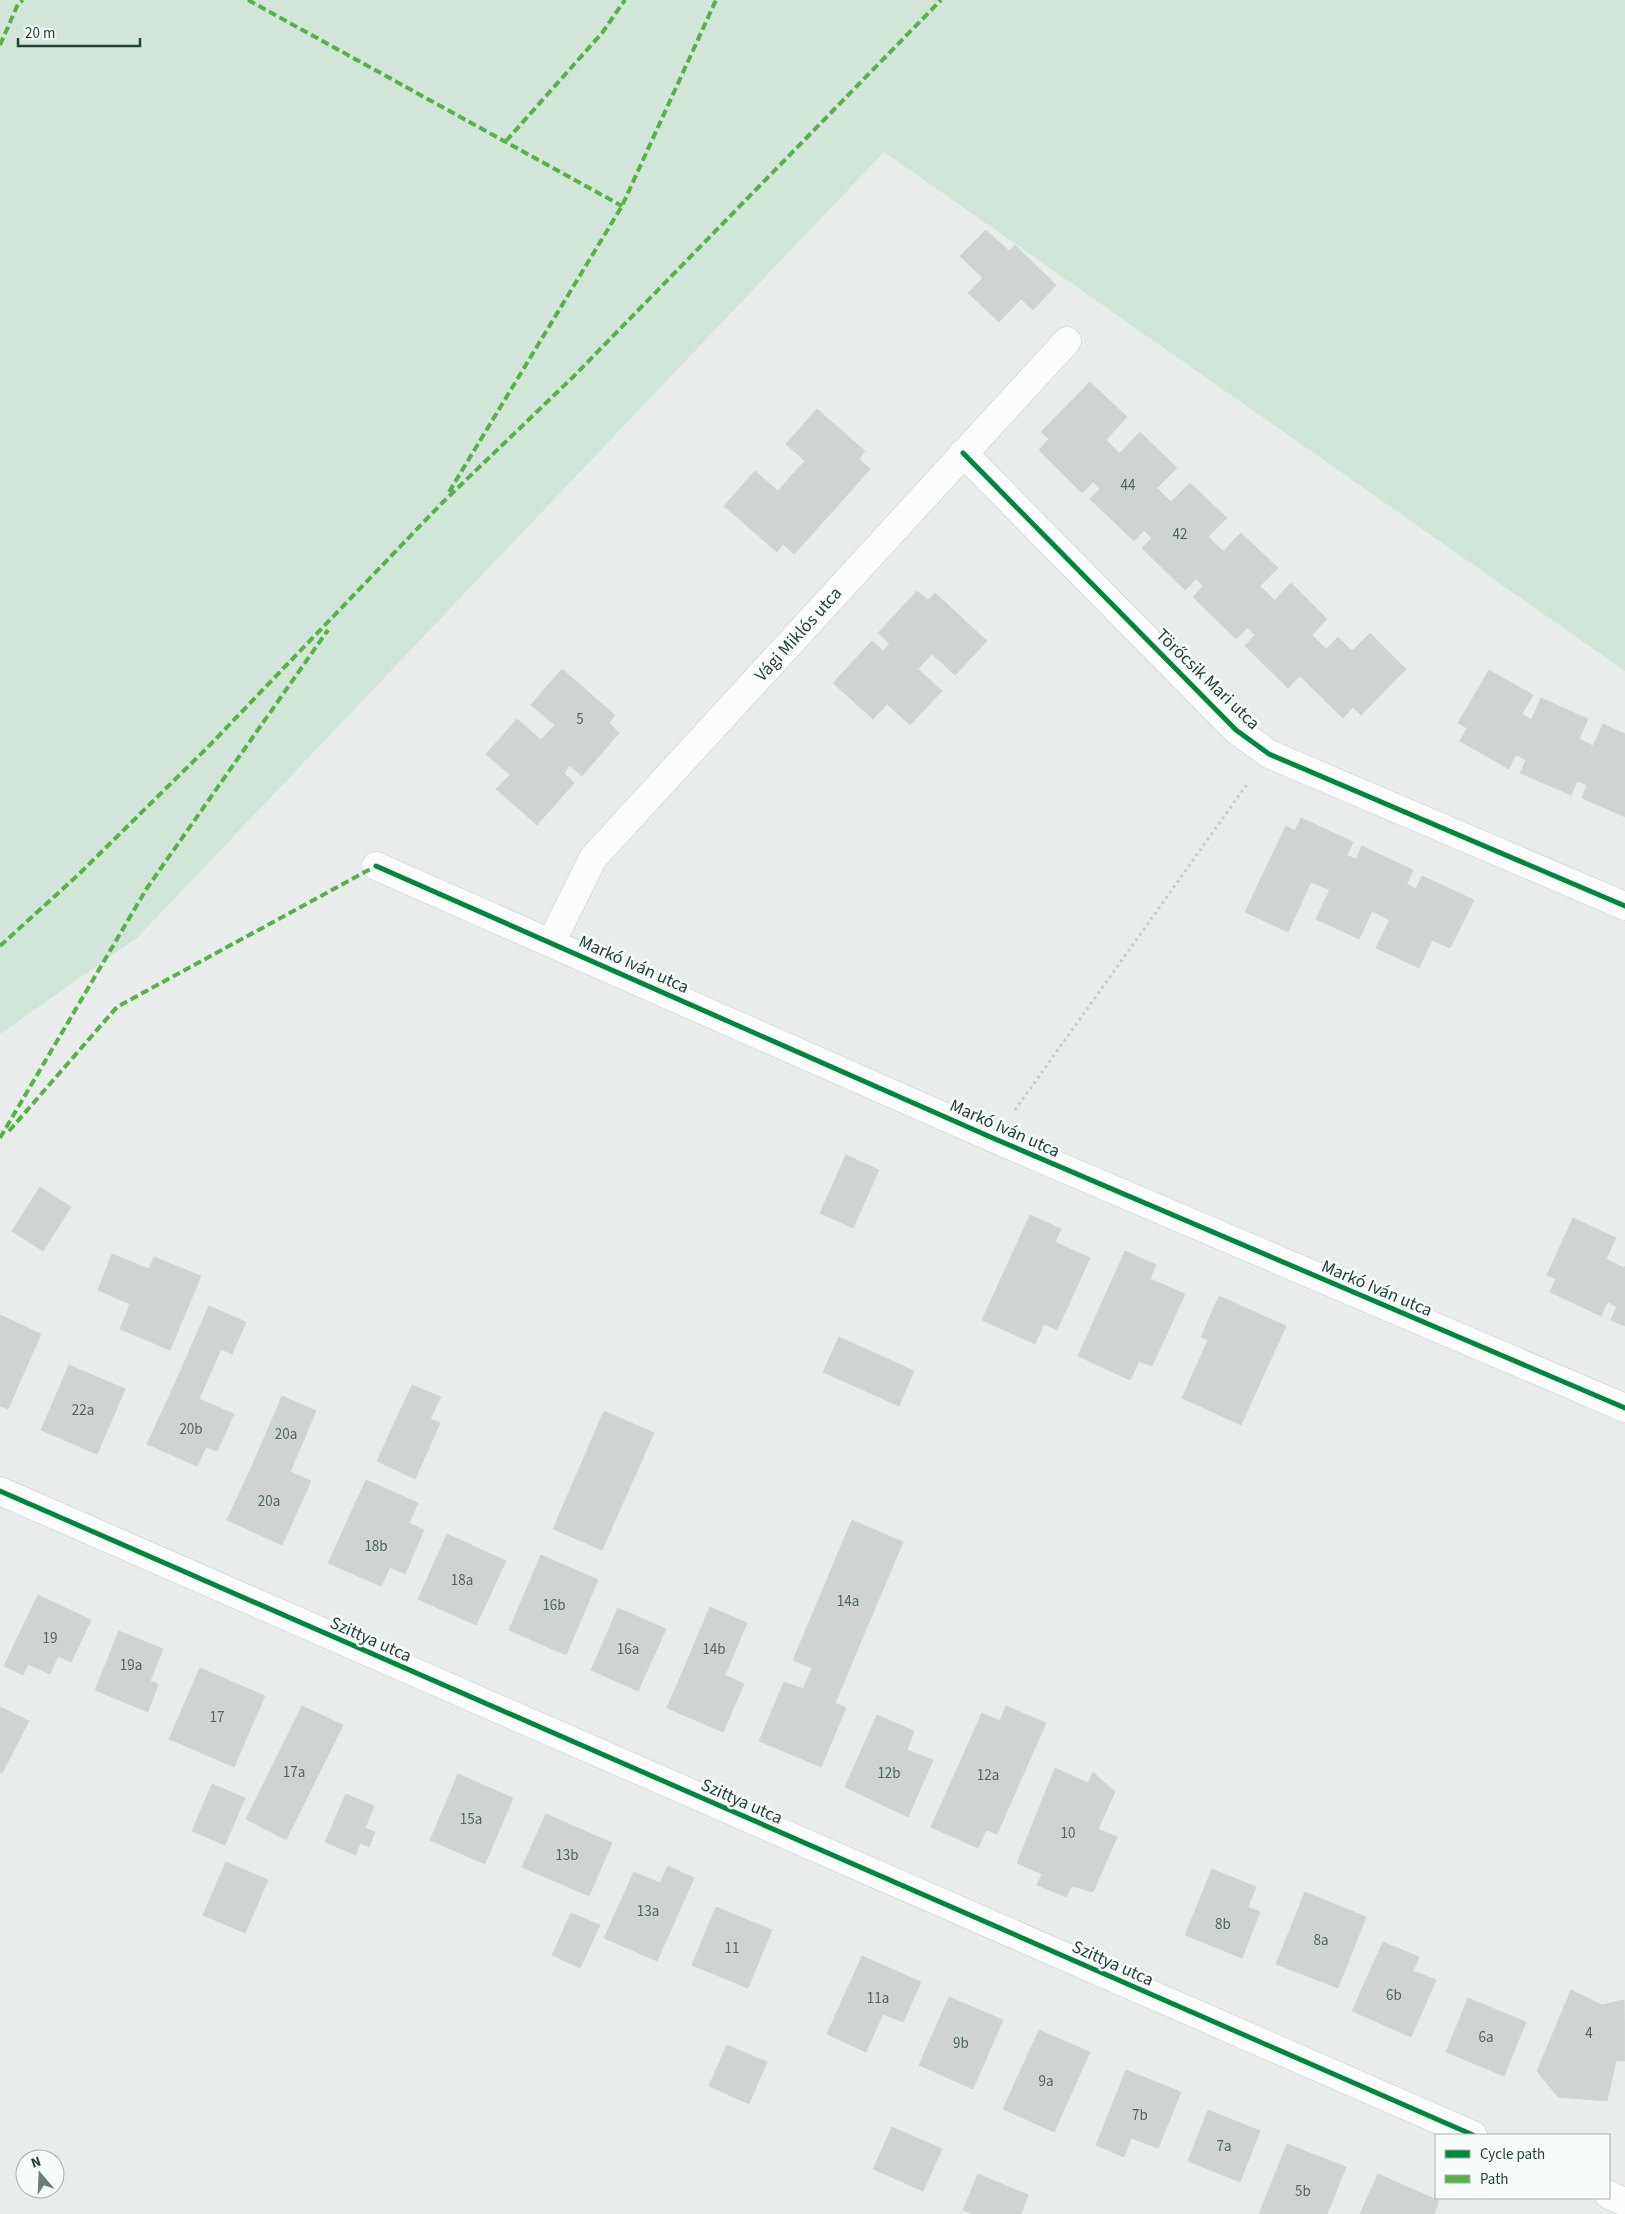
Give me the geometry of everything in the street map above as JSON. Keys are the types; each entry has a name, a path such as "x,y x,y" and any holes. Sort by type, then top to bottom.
{"street":[{"name":"Vági Miklós utca","path":"551,942 593,858 1067,341"},
{"name":"Törőcsik Mari utca","path":"964,453 1236,730 1269,754 1625,906"},
{"name":"Markó Iván utca","path":"376,866 994,1139 1625,1408"},
{"name":"Szittya utca","path":"0,1491 1471,2134"},
{"path":"1610,2194 1625,2202"}],"path":[{"path":"994,1139 1269,754"}],"green space":[{"path":"0,0 1625,0 1625,671 884,152 138,937 0,1034"}],"building":[{"path":"986,230 1009,251 1015,245 1056,285 1033,310 1021,299 999,322 968,293 983,278 960,256"},
{"path":"1090,382 1127,417 1106,440 1120,454 1082,493 1039,450 1049,439 1041,432"},
{"path":"817,409 865,451 859,459 870,469 832,512 791,476 805,461 786,444"},
{"path":"1140,432 1177,468 1157,488 1171,502 1134,541 1090,499 1100,489 1093,481"},
{"path":"755,471 778,491 791,476 832,512 794,554 783,544 777,552 724,506"},
{"path":"1190,483 1227,518 1208,537 1223,551 1185,590 1142,548 1152,538 1144,530"},
{"path":"1241,533 1278,568 1260,586 1275,601 1236,639 1193,597 1203,586 1196,579"},
{"path":"1291,583 1327,619 1312,635 1326,649 1288,688 1245,646 1255,635 1248,628"},
{"path":"917,591 928,600 935,593 987,641 955,675 932,654 918,669 878,633"},
{"path":"1370,633 1406,669 1361,715 1353,707 1343,718 1300,676 1338,637 1352,651"},
{"path":"872,641 883,651 890,643 942,691 910,725 887,704 873,719 833,683"},
{"path":"562,669 615,715 609,723 619,733 582,776 541,740 555,725 531,705"},
{"path":"1489,670 1533,695 1522,714 1532,720 1509,769 1460,741 1467,728 1458,723"},
{"path":"1541,698 1588,719 1579,739 1593,746 1571,795 1520,773 1526,760 1516,755"},
{"path":"517,719 570,765 564,773 574,783 537,825 496,789 510,775 486,754"},
{"path":"1603,724 1625,734 1625,817 1582,798 1587,785 1577,781"},
{"path":"1301,818 1353,842 1330,890 1311,882 1288,932 1245,912 1286,826 1295,831"},
{"path":"1362,846 1413,870 1390,920 1372,911 1359,939 1316,919 1346,855 1356,859"},
{"path":"1422,876 1474,900 1450,948 1432,940 1419,968 1376,948 1407,884 1416,889"},
{"path":"846,1155 879,1170 853,1228 820,1213"},
{"path":"40,1187 71,1207 43,1251 12,1231"},
{"path":"1030,1215 1061,1229 1055,1242 1090,1258 1057,1330 1044,1324 1035,1344 982,1320"},
{"path":"1573,1218 1616,1238 1606,1259 1624,1268 1601,1316 1550,1292 1556,1279 1547,1275"},
{"path":"1125,1251 1156,1265 1150,1279 1185,1294 1152,1366 1139,1361 1130,1380 1078,1356"},
{"path":"112,1254 149,1269 154,1257 201,1276 170,1350 120,1329 130,1304 98,1290"},
{"path":"1625,1266 1625,1326 1611,1320 1617,1307 1608,1302"},
{"path":"1219,1296 1286,1326 1241,1425 1182,1398 1208,1340 1201,1337"},
{"path":"209,1306 246,1322 232,1354 221,1349 199,1399 173,1388"},
{"path":"0,1315 41,1334 8,1409 0,1406"},
{"path":"839,1337 914,1371 899,1406 823,1372"},
{"path":"69,1365 125,1389 97,1454 41,1430"},
{"path":"412,1385 441,1397 430,1419 440,1423 415,1479 377,1461"},
{"path":"173,1388 234,1414 217,1451 206,1447 197,1466 147,1444"},
{"path":"282,1396 316,1411 290,1472 256,1457"},
{"path":"604,1411 654,1433 602,1550 553,1529"},
{"path":"256,1457 311,1481 282,1545 227,1520"},
{"path":"366,1480 418,1503 409,1523 424,1530 405,1574 390,1567 381,1586 328,1563"},
{"path":"852,1520 903,1542 835,1703 846,1708 821,1767 759,1741 784,1682 803,1689 812,1668 793,1660"},
{"path":"447,1534 506,1561 476,1625 418,1599"},
{"path":"541,1555 598,1580 566,1655 509,1630"},
{"path":"38,1595 91,1620 71,1662 58,1656 50,1674 28,1664 23,1675 4,1666"},
{"path":"710,1607 747,1623 725,1675 744,1684 723,1732 667,1708"},
{"path":"618,1608 666,1629 638,1691 591,1670"},
{"path":"119,1631 163,1649 150,1681 158,1684 148,1712 95,1690"},
{"path":"200,1668 265,1696 234,1767 169,1739"},
{"path":"302,1706 343,1725 286,1840 246,1819"},
{"path":"1006,1706 1046,1723 997,1834 986,1830 978,1848 931,1827 982,1713 1000,1721"},
{"path":"0,1707 29,1721 2,1773 0,1772"},
{"path":"877,1715 914,1731 907,1750 933,1760 908,1817 845,1787"},
{"path":"1055,1768 1088,1783 1093,1772 1115,1792 1098,1829 1117,1837 1093,1892 1072,1886 1066,1897 1037,1885 1042,1874 1017,1863"},
{"path":"458,1774 513,1798 485,1864 430,1840"},
{"path":"212,1784 245,1798 225,1845 192,1831"},
{"path":"346,1794 374,1806 365,1828 375,1832 369,1847 360,1843 356,1855 325,1842"},
{"path":"546,1814 612,1843 589,1896 522,1867"},
{"path":"226,1862 268,1880 245,1933 203,1915"},
{"path":"668,1866 694,1878 657,1961 604,1938 634,1872 660,1883"},
{"path":"1212,1869 1256,1887 1248,1907 1260,1912 1242,1958 1185,1935"},
{"path":"1305,1892 1366,1917 1338,1988 1276,1964"},
{"path":"716,1907 772,1930 748,1988 692,1965"},
{"path":"571,1913 600,1925 580,1968 552,1955"},
{"path":"1383,1942 1419,1957 1413,1971 1436,1980 1411,2037 1352,2011"},
{"path":"862,1956 921,1982 903,2022 883,2014 866,2052 827,2034"},
{"path":"1571,1990 1602,2005 1624,2000 1625,2061 1616,2061 1607,2101 1558,2097 1537,2071"},
{"path":"949,1997 1003,2020 973,2089 919,2065"},
{"path":"1468,1998 1526,2022 1504,2076 1446,2052"},
{"path":"1039,2030 1090,2052 1054,2132 1003,2109"},
{"path":"727,2045 767,2062 749,2104 709,2086"},
{"path":"1126,2070 1181,2092 1158,2148 1131,2138 1124,2157 1096,2145"},
{"path":"1208,2110 1260,2131 1240,2182 1188,2161"},
{"path":"892,2127 942,2149 923,2191 873,2169"},
{"path":"1287,2144 1346,2167 1327,2214 1259,2214"},
{"path":"978,2174 1028,2195 1021,2214 973,2214 963,2210"},
{"path":"1378,2174 1439,2201 1434,2214 1360,2214"}],"marked path":[{"path":"0,45 18,4 23,0"},
{"path":"248,0 622,206"},
{"path":"506,141 602,33 625,0"},
{"path":"449,492 622,206 716,0"},
{"path":"0,946 78,875 208,747 442,503 573,377 941,0"},
{"path":"0,1138 147,888 328,630"},
{"path":"9,1131 117,1007 376,866"}],"cycle path":[{"path":"963,453 1236,730 1269,754 1625,906"},
{"path":"376,866 995,1139 1625,1408"},
{"path":"0,1491 1471,2134"}]}
